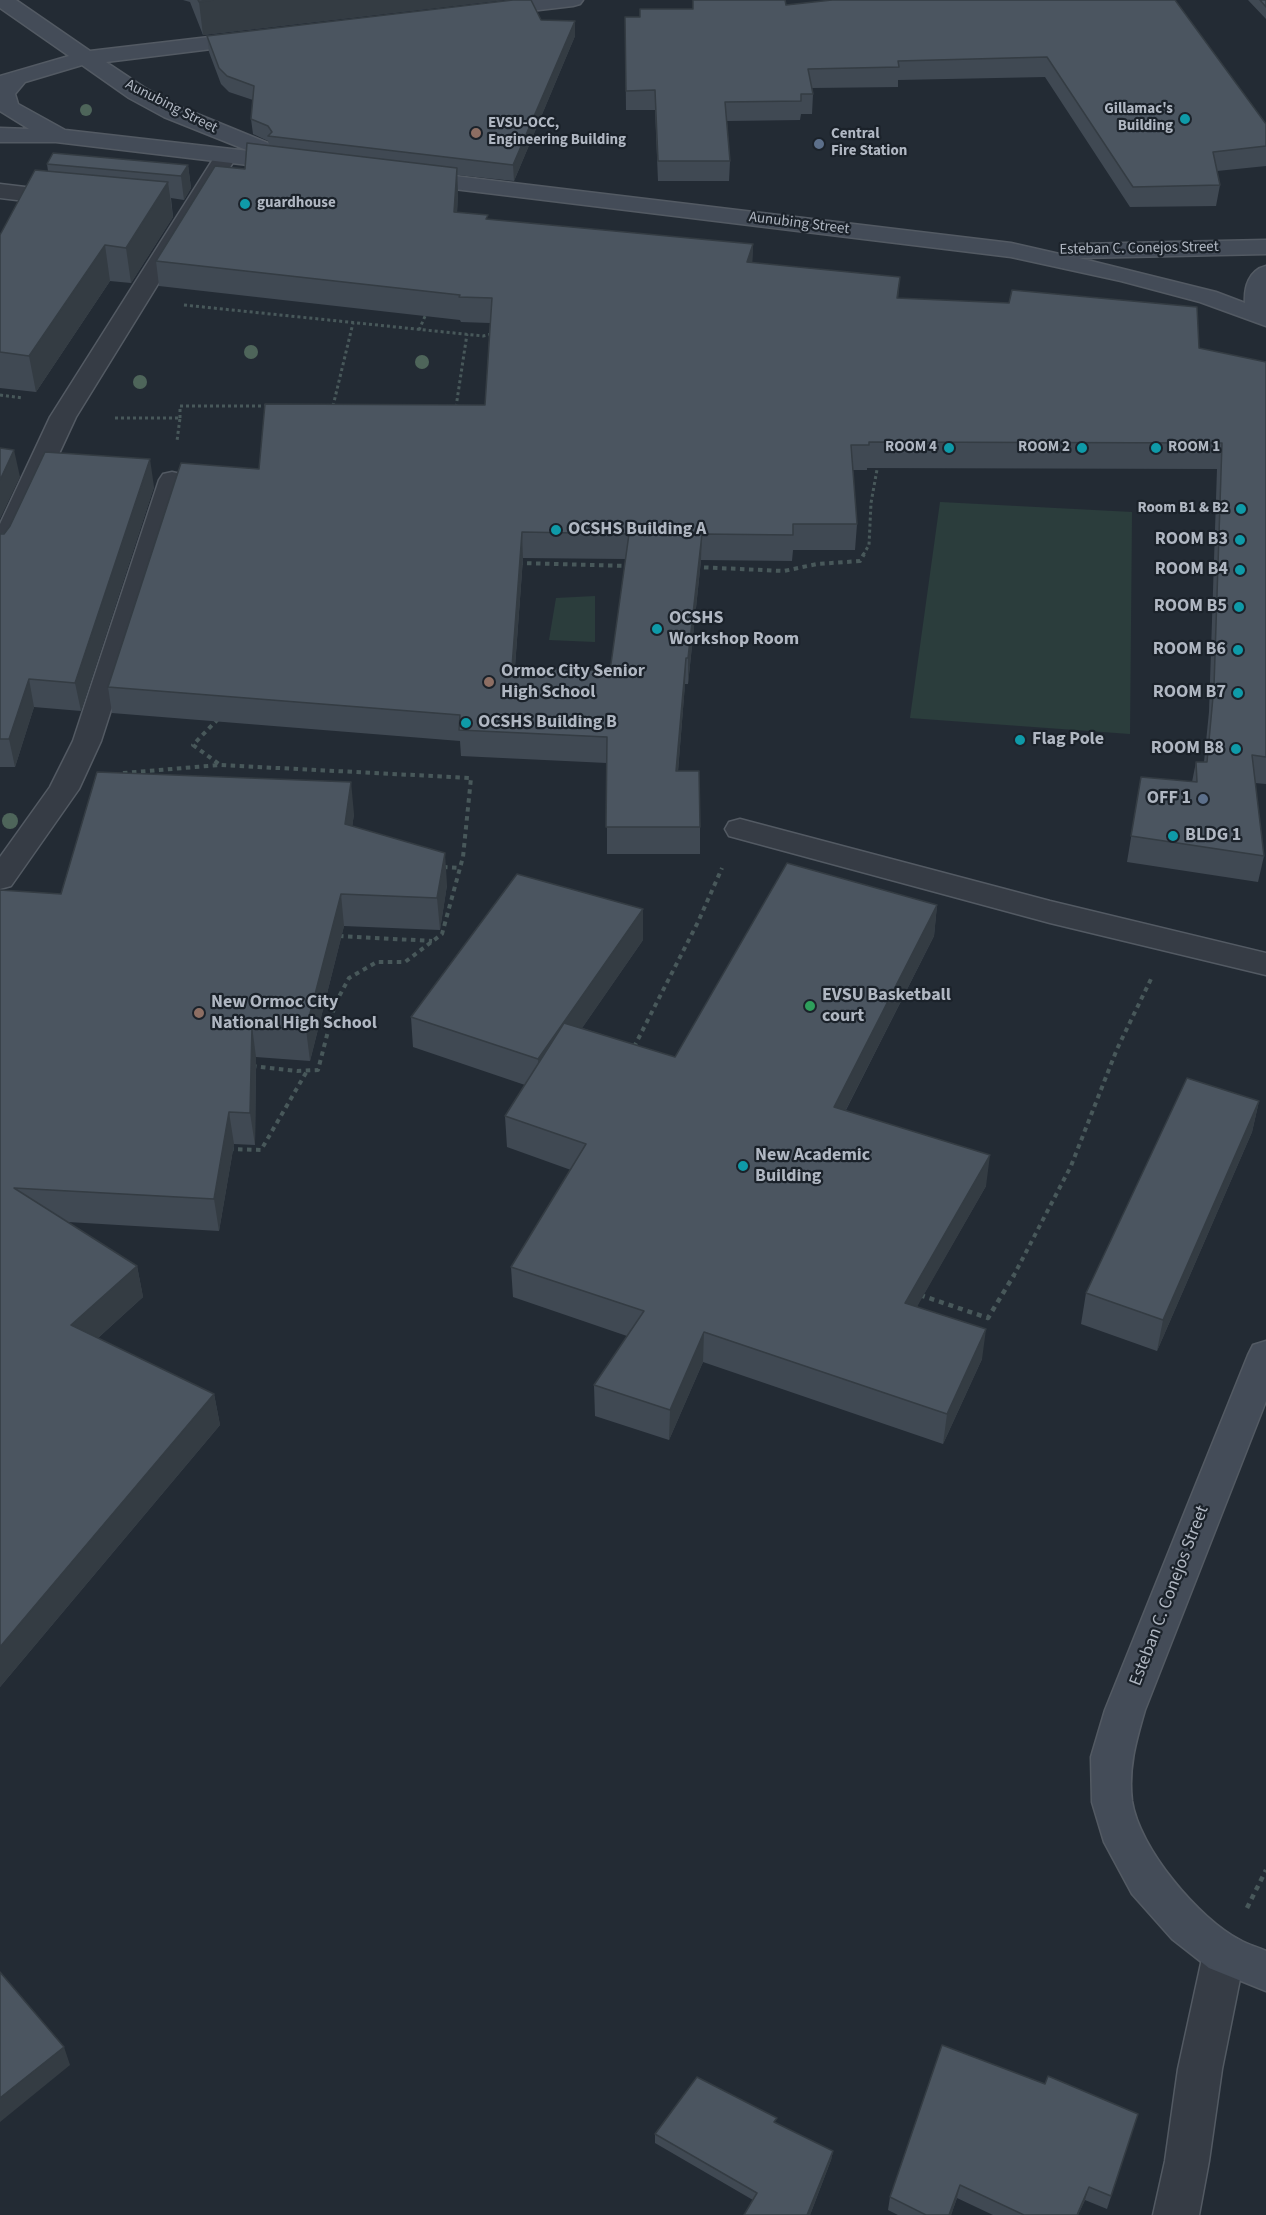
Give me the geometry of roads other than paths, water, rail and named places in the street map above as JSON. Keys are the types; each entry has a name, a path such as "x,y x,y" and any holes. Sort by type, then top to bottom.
{"main road":[{"name":"Aunubing Street","path":"0,135 96,139 312,165 208,128 137,93 83,58 2,0"},
{"path":"467,12 573,0"},
{"path":"60,136 20,116 8,107 4,93 9,80 83,58 268,36"},
{"path":"96,139 130,128 141,119 142,103 135,81 137,74 155,57 174,47"},
{"path":"40,71 109,75"},
{"name":"Aunubing Street","path":"395,176 1011,250 1208,297 1262,317"},
{"name":"Esteban C. Conejos Street","path":"1011,250 1134,251 1266,247"},
{"path":"1262,317 1256,294 1262,277 1266,273"},
{"name":"Esteban C. Conejos Street","path":"1250,1964 1187,1925 1147,1880 1125,1842 1112,1802 1111,1757 1129,1699 1266,1355"}],"lane":[{"path":"0,553 63,417 136,300 180,208 226,156"},
{"path":"0,191 91,202"},
{"path":"0,879 70,777 87,741 172,480"},
{"path":"740,829 1050,912 1266,964"},
{"path":"1176,2215 1187,2162 1200,2069 1250,1964"}],"place":[{"name":"Gillamac's Building","path":"1185,119"},
{"name":"EVSU-OCC, Engineering Building","path":"476,133"},
{"name":"Central Fire Station","path":"819,144"},
{"name":"guardhouse","path":"245,204"},
{"name":"ROOM 4","path":"949,448"},
{"name":"ROOM 2","path":"1082,448"},
{"name":"ROOM 1","path":"1156,448"},
{"name":"Room B1 & B2","path":"1241,509"},
{"name":"OCSHS Building A","path":"556,530"},
{"name":"ROOM B3","path":"1240,540"},
{"name":"ROOM B4","path":"1240,570"},
{"name":"ROOM B5","path":"1239,607"},
{"name":"OCSHS Workshop Room","path":"657,629"},
{"name":"ROOM B6","path":"1238,650"},
{"name":"Ormoc City Senior High School","path":"489,682"},
{"name":"ROOM B7","path":"1238,693"},
{"name":"OCSHS Building B","path":"466,723"},
{"name":"Flag Pole","path":"1020,740"},
{"name":"ROOM B8","path":"1236,749"},
{"name":"OFF 1","path":"1203,799"},
{"name":"BLDG 1","path":"1173,836"},
{"name":"EVSU Basketball court","path":"810,1006"},
{"name":"New Ormoc City National High School","path":"199,1013"},
{"name":"New Academic Building","path":"743,1166"}]}
